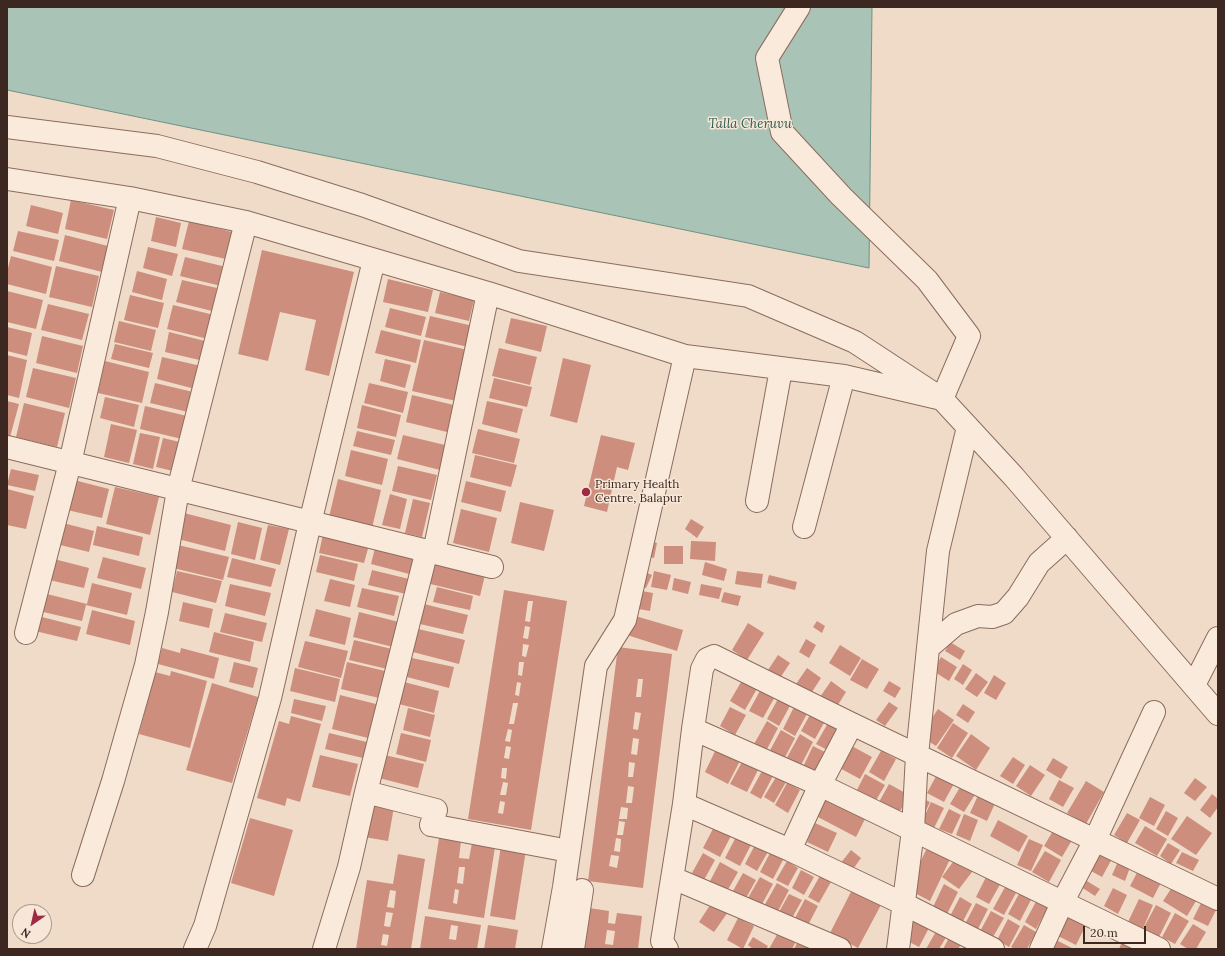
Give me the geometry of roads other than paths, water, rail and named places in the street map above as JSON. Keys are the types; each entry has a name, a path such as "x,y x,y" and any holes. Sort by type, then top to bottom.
{"street":[{"path":"799,7 767,58 782,132 841,196 928,280 969,336 942,399"},
{"path":"7,127 157,146 257,172 362,205 519,261 748,296 855,342 942,399 1014,476 1218,714"},
{"path":"7,178 130,198 246,222 488,293 685,356 844,376 942,399"},
{"path":"26,633 70,463 130,198"},
{"path":"83,875 113,780 146,665 178,490 246,222"},
{"path":"195,949 205,926 270,698 310,523 374,260"},
{"path":"324,949 349,867 366,792 431,551 488,293"},
{"path":"553,949 596,666 625,620 685,356"},
{"path":"757,501 781,369"},
{"path":"804,528 844,376"},
{"path":"898,949 913,830 917,755 938,551 968,427"},
{"path":"7,447 492,567"},
{"path":"928,648 956,624 978,616 992,617 1004,613 1018,597 1039,563 1067,538"},
{"path":"1194,685 1217,645"},
{"path":"668,949 662,941 684,804 702,669 707,659 714,656 852,724 1218,899"},
{"path":"1041,949 1062,903 1095,840 1154,712"},
{"path":"790,850 820,785 852,724"},
{"path":"693,729 820,785 1159,949"},
{"path":"366,792 436,810 431,825 569,851"},
{"path":"684,804 790,850 904,904 993,949"},
{"path":"673,878 840,949"},
{"path":"573,949 582,890"}],"water":[{"name":"Talla Cheruvu","path":"7,7 872,7 869,268 7,90"}],"place":[{"name":"Primary Health Centre, Balapur","path":"586,492"}]}
